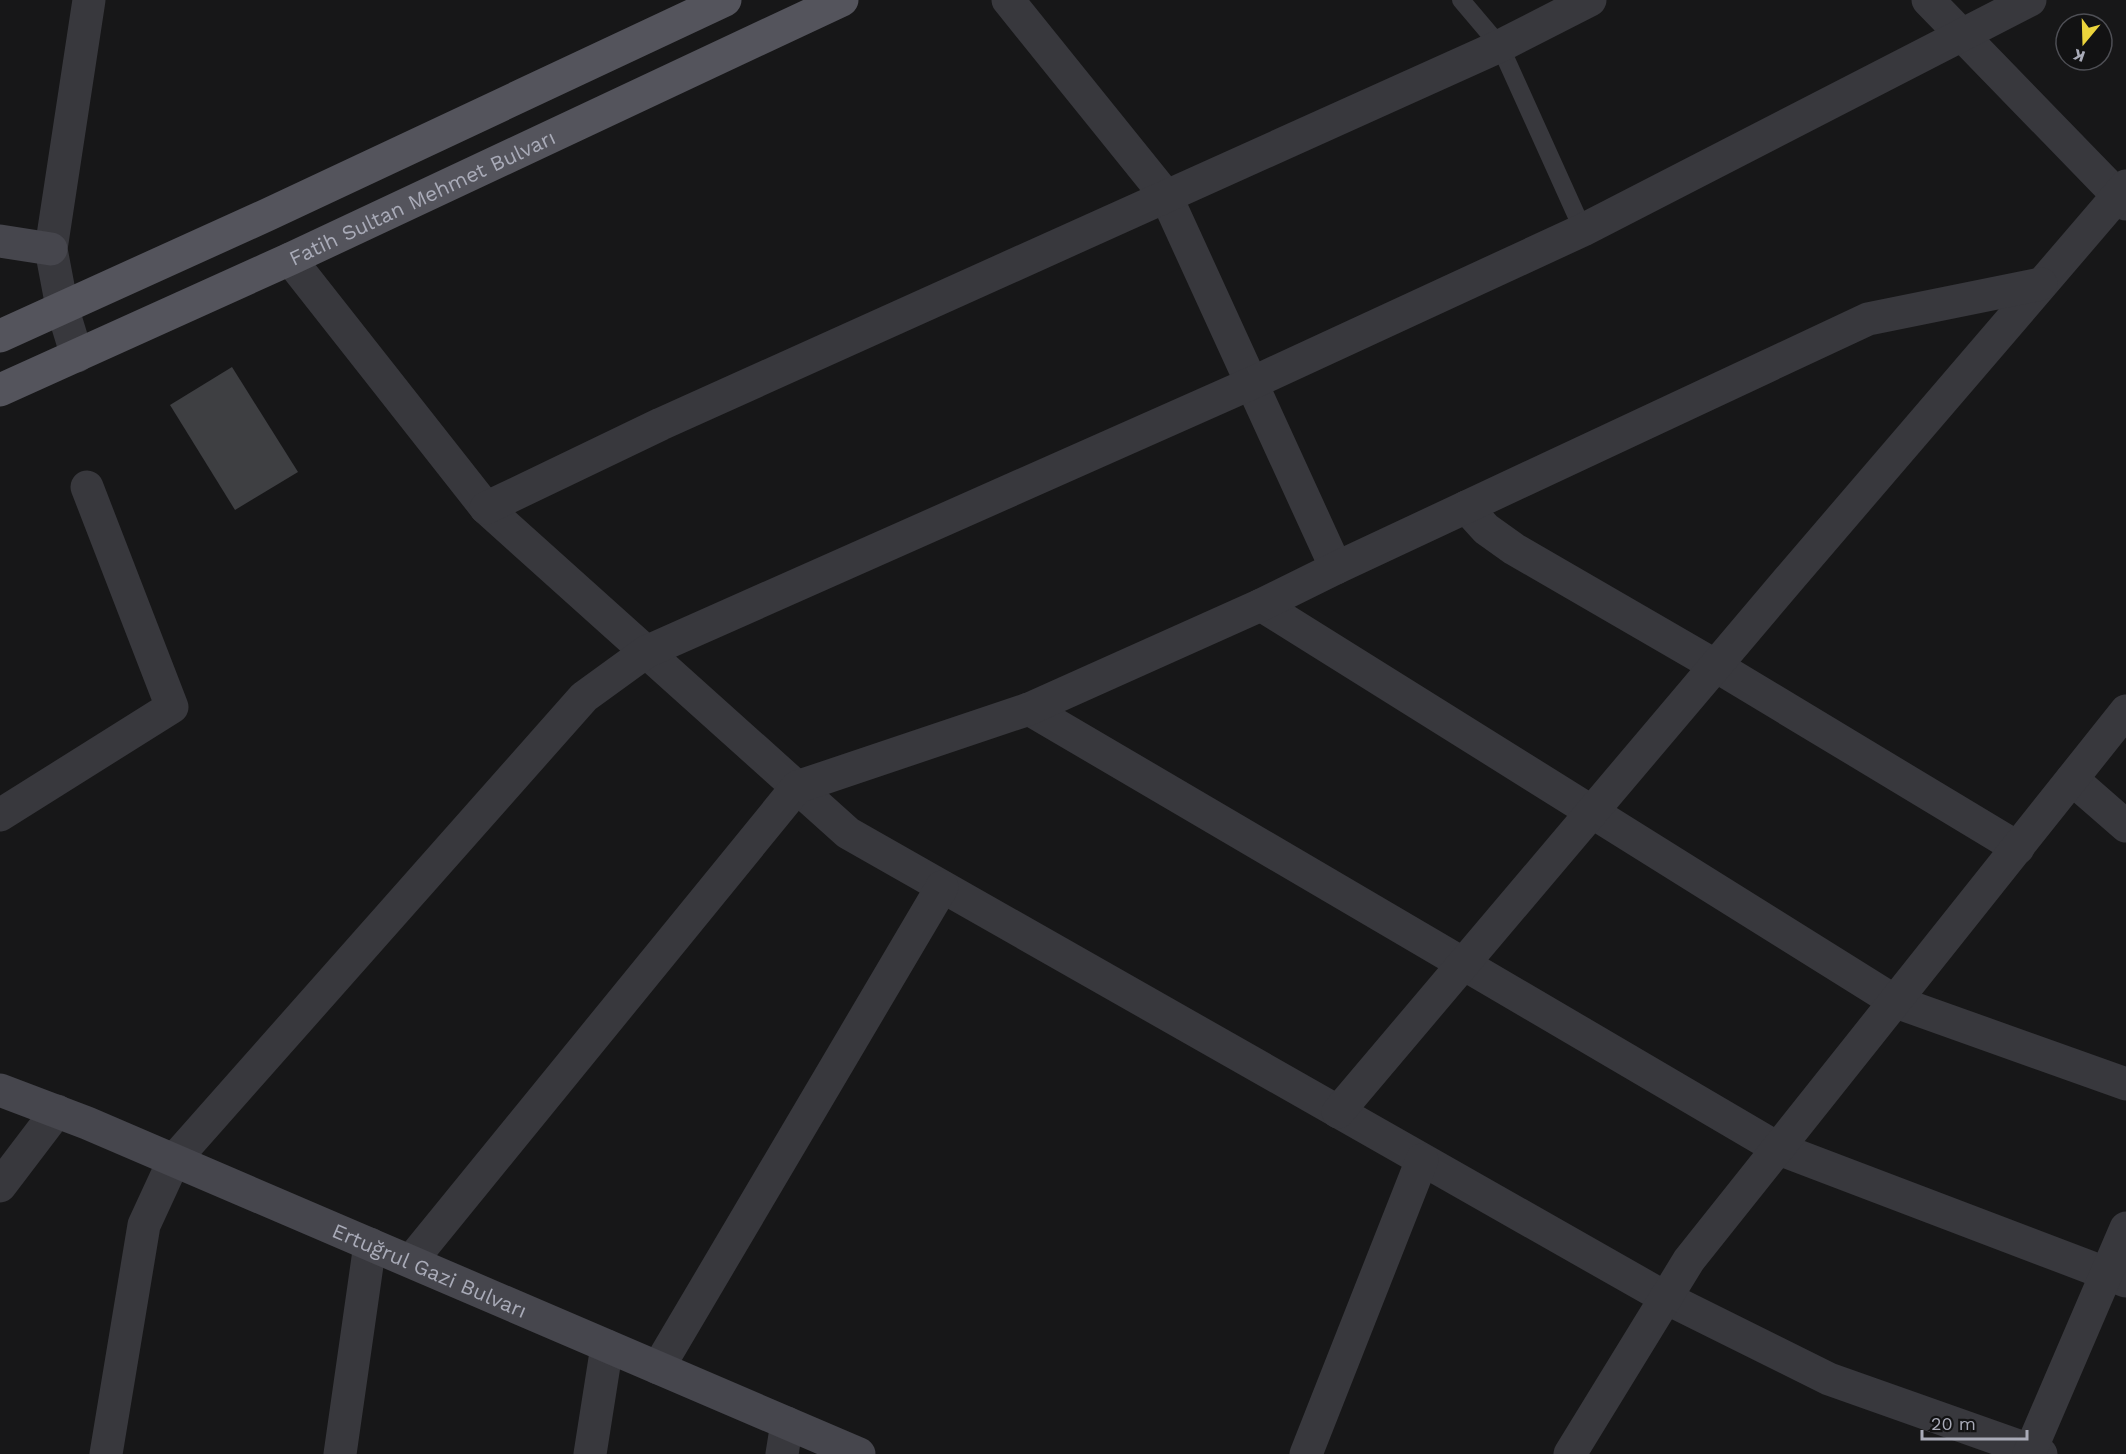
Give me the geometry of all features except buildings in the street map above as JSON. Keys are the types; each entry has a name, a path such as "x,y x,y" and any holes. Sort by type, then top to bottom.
{"main road":[{"path":"0,336 269,214 725,0"},
{"name":"Fatih Sultan Mehmet Bulvarı","path":"0,390 290,259 842,0"},
{"path":"0,241 51,249"},
{"name":"Ertuğrul Gazi Bulvarı","path":"0,1090 174,1160 658,1368 785,1438 859,1454"}],"street":[{"path":"77,356 62,307 51,249 89,0"},
{"path":"1008,0 1166,196 1336,568"},
{"path":"486,508 661,424 1500,46 1590,0"},
{"path":"1338,1112 2041,284 2123,195 1928,0"},
{"path":"106,1454 144,1225 174,1160 584,697 646,652 1252,383 1583,230 2030,0"},
{"path":"290,259 486,508 848,833 1666,1298 1829,1379 2034,1453 2117,1278 2126,1228"},
{"path":"411,1262 797,788 1029,709 1261,605 1868,319 2041,284"},
{"path":"0,815 172,707 87,487"},
{"path":"1466,507 1486,529 1514,549 1716,666 2018,848"},
{"path":"1261,605 1896,1002 2126,1084"},
{"path":"1029,709 1779,1149 2117,1278"},
{"path":"1570,1454 1689,1260 2126,711"},
{"path":"2072,779 2126,826"},
{"path":"658,1368 942,887"},
{"path":"0,1186 57,1111"},
{"path":"1306,1454 1422,1160"},
{"path":"340,1454 370,1244"},
{"path":"590,1454 607,1346"}],"lane":[{"path":"1461,0 1500,46 1583,230"}]}
